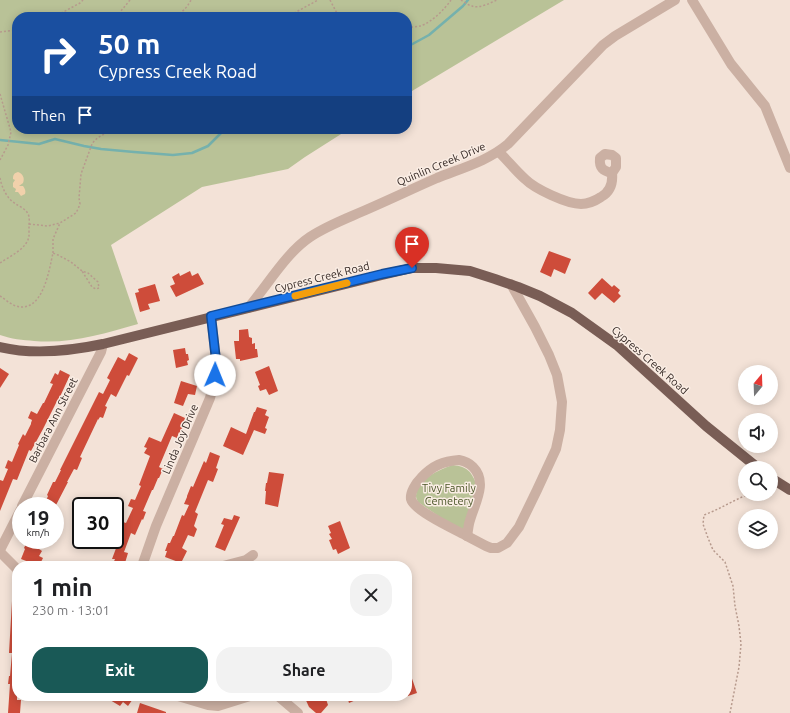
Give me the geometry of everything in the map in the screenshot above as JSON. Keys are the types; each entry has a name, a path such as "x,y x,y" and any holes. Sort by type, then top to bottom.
{"main road":[{"name":"Cypress Creek Road","path":"0,347 20,351 78,349 382,274 412,268 436,268 470,271 511,284 540,296 572,313 618,346 706,426 749,461"},
{"path":"778,482 790,490"}],"street":[{"name":"Quinlin Creek Drive","path":"248,308 293,251 308,238 326,227 499,152 603,45 615,36 675,0"},
{"path":"692,0 731,64 765,106 790,168"},
{"path":"499,152 525,180 540,190 568,202 581,204 594,202 604,195 611,186 613,177 612,173"},
{"path":"467,536 469,523 479,495 479,477 475,469 464,461 448,461 427,472 420,479 412,493 411,500 415,506 425,514 486,546 498,548 507,542 519,527 556,449 560,430 562,402 557,375 542,341 511,284"},
{"name":"Linda Joy Drive","path":"145,561 156,526 210,398 214,382 216,360 211,316"},
{"name":"Barbara Ann Street","path":"27,497 101,352 103,344"},
{"path":"12,527 0,551 12,563"},
{"path":"242,561 253,555"},
{"path":"195,701 218,706 234,701"},
{"path":"284,701 298,713"}],"path":[{"path":"63,12 84,0"},
{"path":"120,12 130,0"},
{"path":"181,12 191,0"},
{"path":"296,12 318,0"},
{"path":"330,0 336,12"},
{"path":"412,27 425,24 440,12 451,0"},
{"path":"460,0 474,7 497,0"},
{"path":"0,32 12,30"},
{"path":"0,94 10,132 8,144 0,160"},
{"path":"29,224 48,226 60,223 76,213 80,204 81,174 84,165 94,140 105,134"},
{"path":"0,178 3,189 10,199 15,204 22,207 28,214 29,224 29,237 26,243 0,263"},
{"path":"0,296 16,306 22,307 32,304 38,299 44,287 53,253 54,239 60,223"},
{"path":"53,253 71,262 82,271 92,287 96,289 99,288 98,282 95,278 82,271"},
{"path":"730,713 739,667 741,644 739,626 733,586 725,562 713,550 703,524 704,515 738,499"}],"green space":[{"path":"0,0 564,0 412,91 412,12 12,12 12,134 341,134 288,169 202,187 111,245 138,324 74,340 48,342 21,340 0,335"},
{"name":"Tivy Family Cemetery","path":"453,465 468,470 476,483 465,532 450,524 418,502 416,498 417,490 424,480 436,472"}],"sand":[{"path":"18,172 24,178 23,183 19,186 23,186 25,194 21,196 18,192 15,192 16,189 13,187 15,180 13,179 14,175"}],"building":[{"path":"549,251 571,259 565,274 554,269 551,277 540,272"},
{"path":"190,271 192,276 198,273 204,284 176,297 170,286 175,284 172,277 179,273 180,276"},
{"path":"602,278 612,287 614,285 620,290 618,293 621,296 614,303 602,293 595,300 588,293"},
{"path":"155,284 160,301 148,304 150,309 140,312 135,293 139,292 138,289"},
{"path":"248,329 249,337 252,338 252,344 255,343 255,349 257,349 258,357 240,361 240,359 236,359 234,341 239,341 239,330"},
{"path":"185,348 186,354 188,354 188,365 176,368 173,350"},
{"path":"129,353 138,358 129,376 127,375 116,397 111,394 105,406 107,407 103,418 100,417 98,419 80,457 82,458 77,470 74,469 60,497 48,497 47,495 53,482 55,482 99,392 103,394 110,380 107,378 118,357 125,361"},
{"path":"269,366 278,391 269,395 266,389 260,391 258,386 260,385 255,372"},
{"path":"0,368 9,374 0,388"},
{"path":"60,370 70,375 31,451 29,450 17,480 13,479 0,511 0,480 3,481 8,469 5,468 8,460 12,462 23,434 25,436 31,424 32,420 28,418 31,411 37,414 53,384 50,383 55,373 58,375"},
{"path":"181,381 197,386 195,395 188,394 183,406 174,403"},
{"path":"257,407 267,410 265,415 269,417 265,428 267,429 265,434 254,430 243,455 223,446 231,427 246,434"},
{"path":"174,413 185,418 184,424 177,438 172,436 159,467 163,469 143,511 146,512 143,520 142,519 135,535 131,533 124,552 128,553 126,561 114,561 115,559 112,559 116,549 124,549 124,522 126,523 133,508 128,506 131,499 135,500 150,456 144,453 147,448 144,447 149,437 161,442"},
{"path":"210,452 220,456 216,468 218,469 213,482 208,480 195,512 198,514 194,526 197,529 194,537 188,535 182,548 187,551 182,561 176,561 165,557 167,551 165,551 168,543 170,543 174,536 182,515 184,516 189,505 184,504 191,486 193,487 204,461 206,463"},
{"path":"269,472 284,474 278,507 265,504 266,483"},
{"path":"234,515 240,517 225,551 215,547 224,525 221,524 224,518 232,520"},
{"path":"340,521 350,548 338,554 336,549 333,550 329,540 332,539 329,534 331,533 328,526"},
{"path":"25,549 39,549 42,551 39,556 43,558 42,561 26,561 21,559"},
{"path":"12,601 12,653 9,653"},
{"path":"12,653 12,701 21,701 20,713 8,713 10,684 8,684"},
{"path":"412,679 417,693 412,695"},
{"path":"112,701 132,701 128,706 123,702 120,706"},
{"path":"306,701 327,701 328,705 321,713 316,713 309,707"},
{"path":"140,703 166,712 166,713 137,713"}],"waterway":[{"path":"412,44 429,35 468,0"},
{"path":"0,140 39,144 55,139 101,149 173,155 192,153 208,146 220,134"}],"slow traffic":[{"path":"295,296 347,283"}],"route":[{"path":"215,375 216,360 211,316 412,268"}]}
